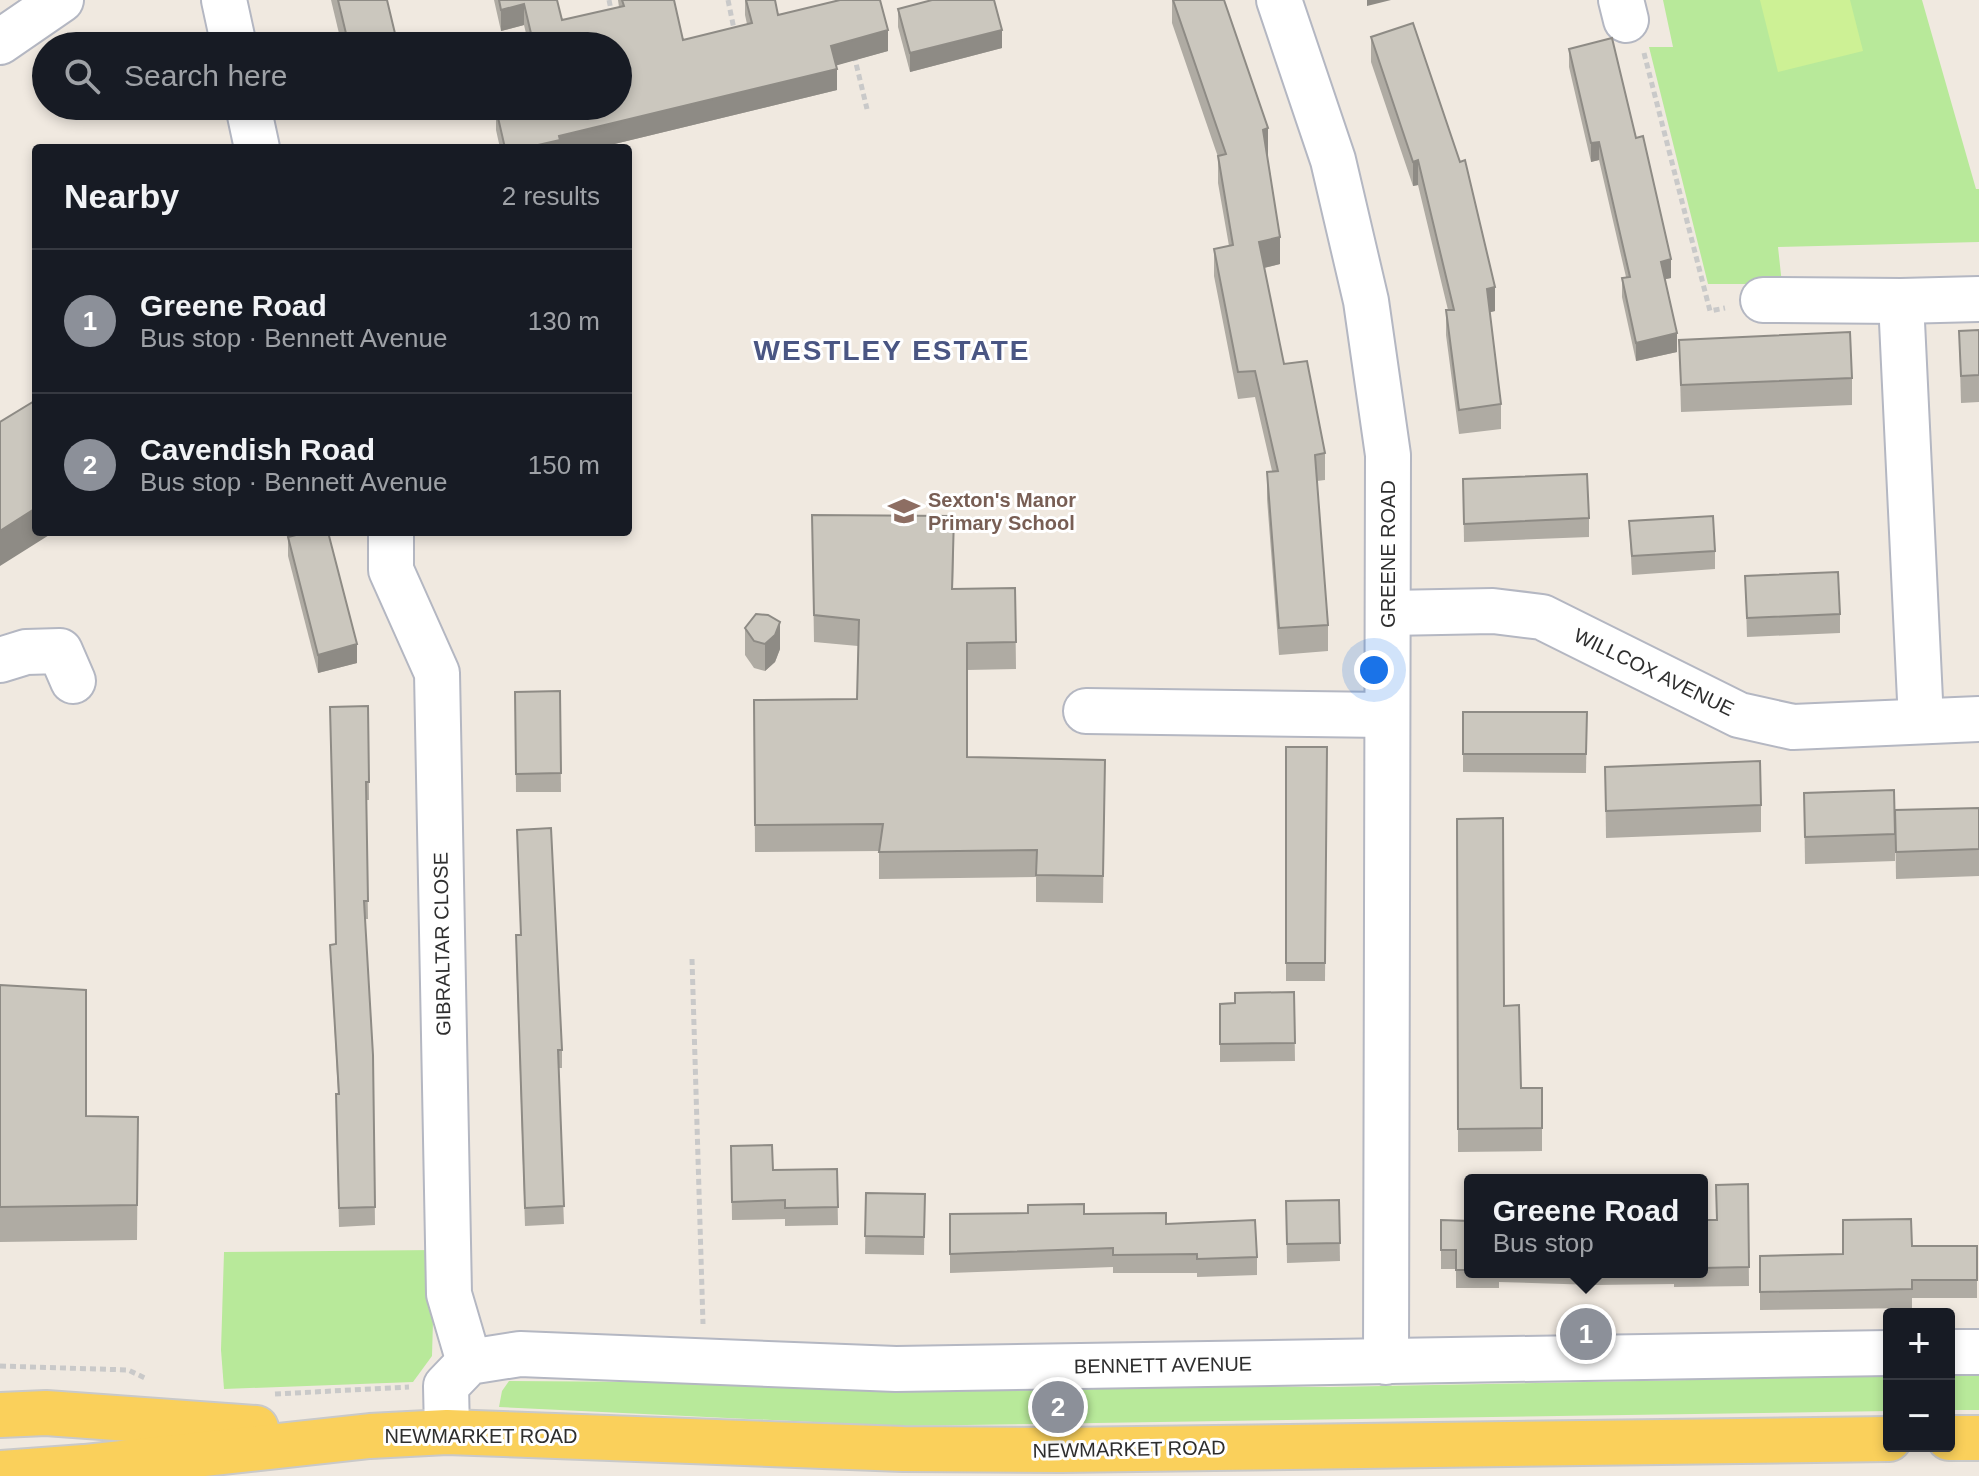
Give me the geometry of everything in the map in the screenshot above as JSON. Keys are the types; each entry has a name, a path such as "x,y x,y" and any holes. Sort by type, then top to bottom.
{"main road":[{"name":"NEWMARKET ROAD","path":"0,1415 46,1413 370,1436"},
{"name":"NEWMARKET ROAD","path":"0,1473 370,1436 447,1432 903,1463 1061,1450 1883,1439"},
{"path":"1955,1438 1979,1438"}],"street":[{"path":"0,42 61,0"},
{"path":"224,0 231,32"},
{"name":"GREENE ROAD","path":"1279,0 1333,160 1366,301 1388,455 1389,613 1385,715 1386,1362"},
{"path":"251,120 256,144"},
{"path":"1763,300 1979,299"},
{"path":"1901,301 1921,721"},
{"name":"GIBRALTAR CLOSE","path":"391,536 391,570 437,673 449,1294 469,1362"},
{"name":"WILLCOX AVENUE","path":"1389,613 1493,611 1542,617 1739,715 1793,727 1979,719"},
{"path":"0,660 26,652 60,651 73,681"},
{"path":"1086,711 1385,715"},
{"path":"1955,1352 1979,1352"},
{"name":"BENNETT AVENUE","path":"469,1362 520,1354 896,1369 1883,1353"},
{"path":"447,1432 446,1386 469,1362"}],"path":[{"path":"609,0 612,16"},
{"path":"728,0 737,46"},
{"path":"1624,10 1642,46 1710,311 1763,300"},
{"path":"850,41 867,109"},
{"path":"692,959 703,1361"}],"green space":[{"path":"1663,0 1922,0 1976,189 1979,189 1979,242 1778,247 1782,284 1708,284 1649,47 1673,47"},
{"path":"1760,0 1850,0 1863,51 1778,72"},
{"path":"435,1250 432,1356 413,1382 224,1389 221,1350 224,1252"},
{"path":"1955,1374 1979,1374 1979,1410 1955,1410"},
{"path":"1883,1376 1883,1411 896,1426 499,1407 502,1391 509,1381 1330,1387"}],"building":[{"path":"338,0 387,0 395,32 346,32"},
{"path":"499,0 557,0 562,20 624,6 622,0 674,0 683,40 752,23 746,0 775,0 778,15 840,0 880,0 888,30 831,46 837,69 632,118 632,32 531,32 524,4 501,10"},
{"path":"932,0 994,0 1002,30 910,53 898,9"},
{"path":"1173,0 1224,0 1268,128 1263,130 1280,237 1259,242 1284,364 1307,361 1325,453 1315,455 1328,625 1279,628 1267,472 1278,471 1255,371 1238,372 1214,249 1233,245 1218,156 1226,154"},
{"path":"1413,23 1460,162 1465,160 1495,287 1487,289 1501,404 1459,410 1446,310 1454,310 1418,160 1413,162 1371,37"},
{"path":"1612,38 1636,138 1643,136 1671,259 1661,262 1677,333 1636,343 1622,278 1630,277 1599,142 1591,143 1569,49"},
{"path":"499,120 625,120 559,136 560,140 542,144 504,144"},
{"path":"1979,330 1979,375 1961,376 1959,331"},
{"path":"1850,332 1852,378 1681,385 1679,340"},
{"path":"32,402 32,511 0,531 0,422"},
{"path":"1587,474 1589,518 1464,524 1463,479"},
{"path":"812,515 954,516 952,589 1015,588 1016,642 967,643 967,757 1105,760 1103,876 1036,875 1037,850 879,852 883,824 755,825 754,700 857,699 859,620 814,615"},
{"path":"1713,516 1715,551 1632,556 1629,521"},
{"path":"329,536 357,644 318,655 288,537"},
{"path":"1838,572 1840,614 1747,618 1745,576"},
{"path":"756,614 768,615 780,622 775,635 765,644 754,641 745,628"},
{"path":"560,691 561,773 516,774 515,692"},
{"path":"368,706 368,901 364,901 373,1055 375,1207 339,1208 336,1094 339,1094 330,945 336,944 330,707"},
{"path":"1463,712 1587,712 1586,754 1463,754"},
{"path":"1286,747 1327,747 1325,963 1286,963"},
{"path":"1760,761 1761,805 1606,811 1605,767"},
{"path":"1894,790 1895,834 1805,837 1804,793"},
{"path":"1979,808 1979,849 1896,852 1895,810"},
{"path":"1503,818 1504,1006 1519,1005 1521,1088 1542,1088 1542,1128 1458,1129 1457,819"},
{"path":"551,828 562,1050 558,1050 564,1206 525,1208 516,935 521,935 517,830"},
{"path":"0,985 86,990 86,1116 138,1117 137,1205 0,1207"},
{"path":"1294,992 1295,1043 1220,1044 1220,1004 1235,1003 1235,993"},
{"path":"772,1145 773,1170 837,1169 838,1207 785,1208 785,1200 732,1202 731,1146"},
{"path":"1748,1184 1749,1267 1708,1268 1708,1220 1717,1220 1716,1185"},
{"path":"866,1193 925,1194 924,1237 865,1236"},
{"path":"1339,1200 1340,1243 1287,1244 1286,1201"},
{"path":"1084,1204 1084,1214 1166,1213 1166,1224 1255,1220 1257,1257 1197,1259 1197,1254 1113,1255 1113,1248 950,1254 950,1214 1028,1213 1028,1205"},
{"path":"1911,1219 1912,1246 1977,1246 1977,1280 1912,1280 1912,1289 1760,1292 1760,1256 1843,1254 1843,1220"},
{"path":"1441,1220 1464,1221 1464,1270 1456,1270 1456,1250 1441,1250"}],"place":[{"name":"Sexton's Manor Primary School","path":"904,511"},
{"name":"Greene Road","path":"1586,1334"},
{"name":"Cavendish Road","path":"1058,1407"}],"district":[{"name":"WESTLEY ESTATE","path":"892,350"}]}
